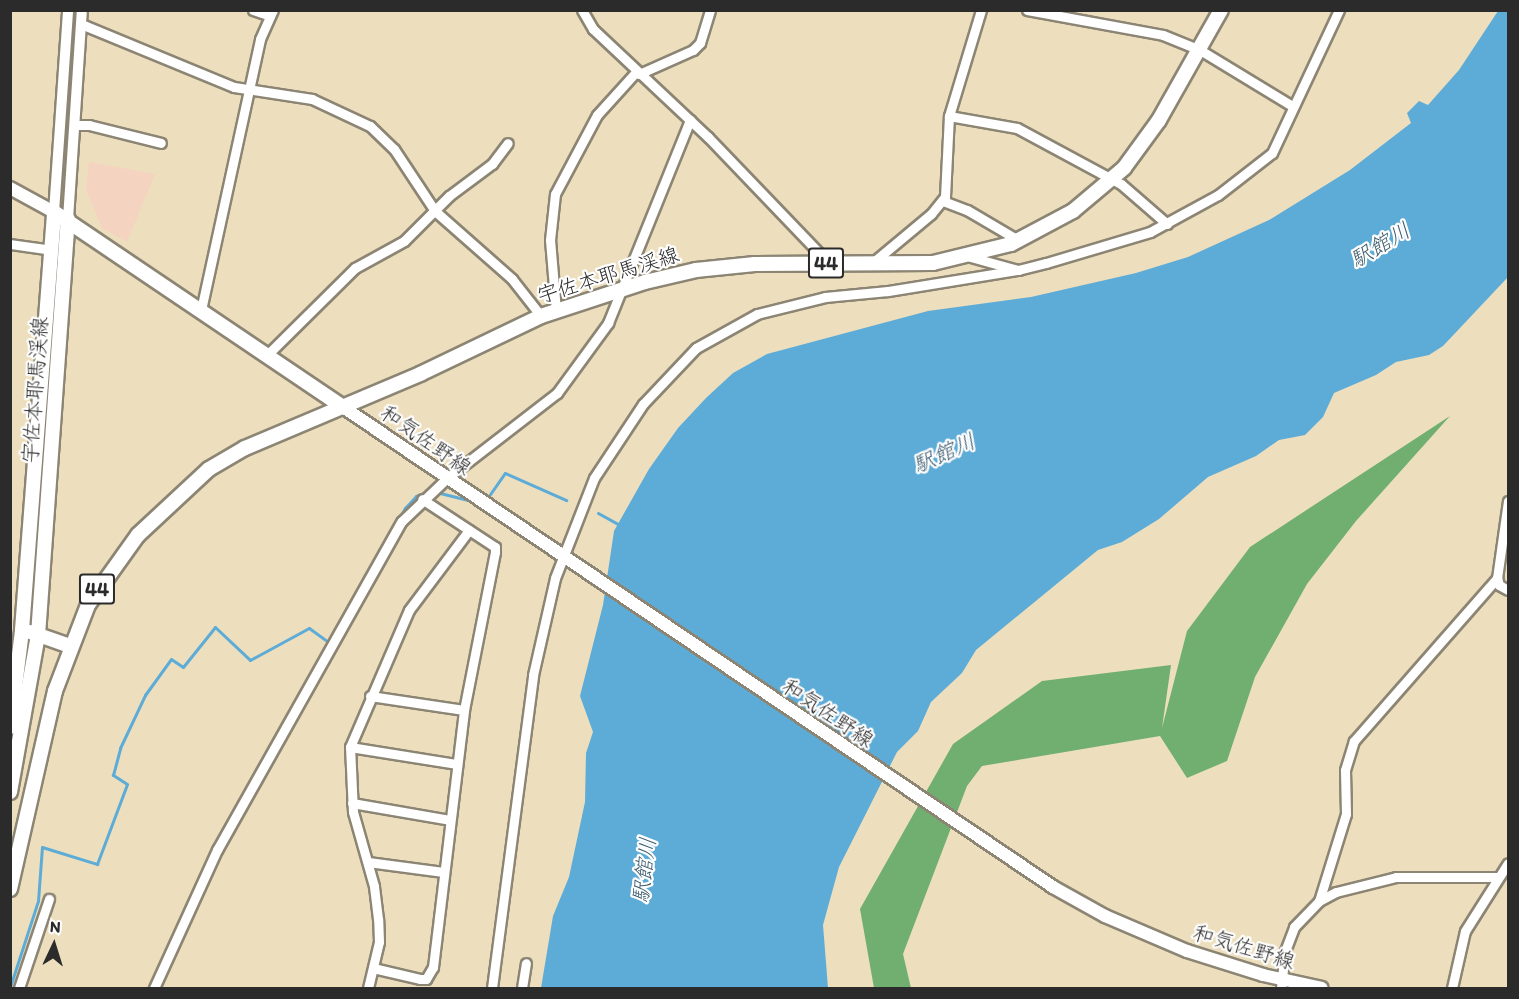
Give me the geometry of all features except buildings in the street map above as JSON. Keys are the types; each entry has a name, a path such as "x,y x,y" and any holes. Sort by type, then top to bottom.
{"main road":[{"name":"宇佐本耶馬渓線","path":"10,889 52,702 70,646 109,572 138,535 182,491 231,455 344,407 542,316 623,289 696,270 829,263 918,264 967,256 1018,240 1073,212 1113,179 1147,139 1221,10"},
{"path":"10,188 68,219 344,407"},
{"name":"宇佐本耶馬渓線","path":"10,727 16,627 54,212"},
{"name":"宇佐本耶馬渓線","path":"10,792 38,635 68,219"},
{"name":"和気佐野線","path":"344,407 1014,863 1105,916 1211,960 1282,984 1322,988"},
{"path":"16,627 70,646"}],"street":[{"path":"54,212 68,10"},
{"path":"68,219 82,10"},
{"path":"201,310 249,90 271,13 254,10"},
{"path":"582,10 593,29 690,120 829,263"},
{"path":"556,311 550,240 555,194 597,115 638,73 693,50 702,38 710,10"},
{"path":"870,264 942,201 949,116 981,10"},
{"path":"1027,10 1137,28 1200,50 1292,105"},
{"path":"492,988 533,675 564,558 594,478 621,435 672,373 719,332 757,314 801,301 1018,270 1115,245 1167,224 1218,195 1268,159 1339,10"},
{"path":"81,24 174,65 249,90 318,101 370,126 394,149 435,211 512,279 542,316"},
{"path":"949,116 1017,128 1113,179 1167,224"},
{"path":"154,988 217,850 402,521 422,499 447,478 557,393 604,329 623,289 690,120"},
{"path":"75,125 89,125 161,144"},
{"path":"267,356 355,268 404,241 435,211 492,164 508,143"},
{"path":"942,201 978,216 1018,240"},
{"path":"10,244 52,250"},
{"path":"967,256 1018,270"},
{"path":"373,968 420,979 431,973 464,710 495,547 422,499"},
{"path":"1509,501 1497,578 1499,585 1509,591"},
{"path":"368,988 379,935 368,862 352,803 350,747 370,696 409,610 469,530"},
{"path":"1282,984 1289,937 1319,901 1346,814 1345,770 1354,741 1497,578"},
{"path":"370,696 464,710"},
{"path":"350,747 456,764"},
{"path":"352,803 450,820"},
{"path":"368,862 443,872"},
{"path":"1452,988 1466,931 1497,876 1509,863"},
{"path":"1319,901 1351,886 1396,877 1497,876"},
{"path":"19,988 49,899"},
{"path":"522,988 526,963"}],"shaded area":[{"path":"89,162 155,174 127,242 102,228 86,190"}],"green space":[{"path":"1450,416 1356,521 1307,584 1255,677 1227,761 1187,778 1160,736 982,766 967,786 903,954 911,988 874,988 860,909 953,744 1042,681 1171,665 1162,728 1187,631 1250,547"}],"water":[{"name":"駅館川","path":"1498,11 1508,11 1508,277 1443,346 1429,355 1396,362 1376,375 1334,393 1323,417 1305,435 1279,440 1256,456 1208,477 1159,519 1122,542 1098,550 976,650 962,673 931,702 918,731 897,752 839,867 823,925 828,988 541,988 553,916 569,877 585,802 586,753 593,732 580,696 603,605 614,531 649,469 678,428 706,398 733,373 767,354 928,311 1031,297 1136,273 1188,257 1269,220 1350,170 1411,123 1407,113 1419,101 1428,105 1459,70"}],"waterway":[{"path":"486,500 505,473 566,500"},
{"path":"376,558 405,508 416,496 429,491"},
{"path":"436,492 473,501"},
{"path":"598,513 620,525"},
{"path":"10,987 38,901 42,847 97,864 127,784 113,775 120,748 145,695 171,659 183,667 215,627 250,660 309,628 328,642 336,630"}]}
